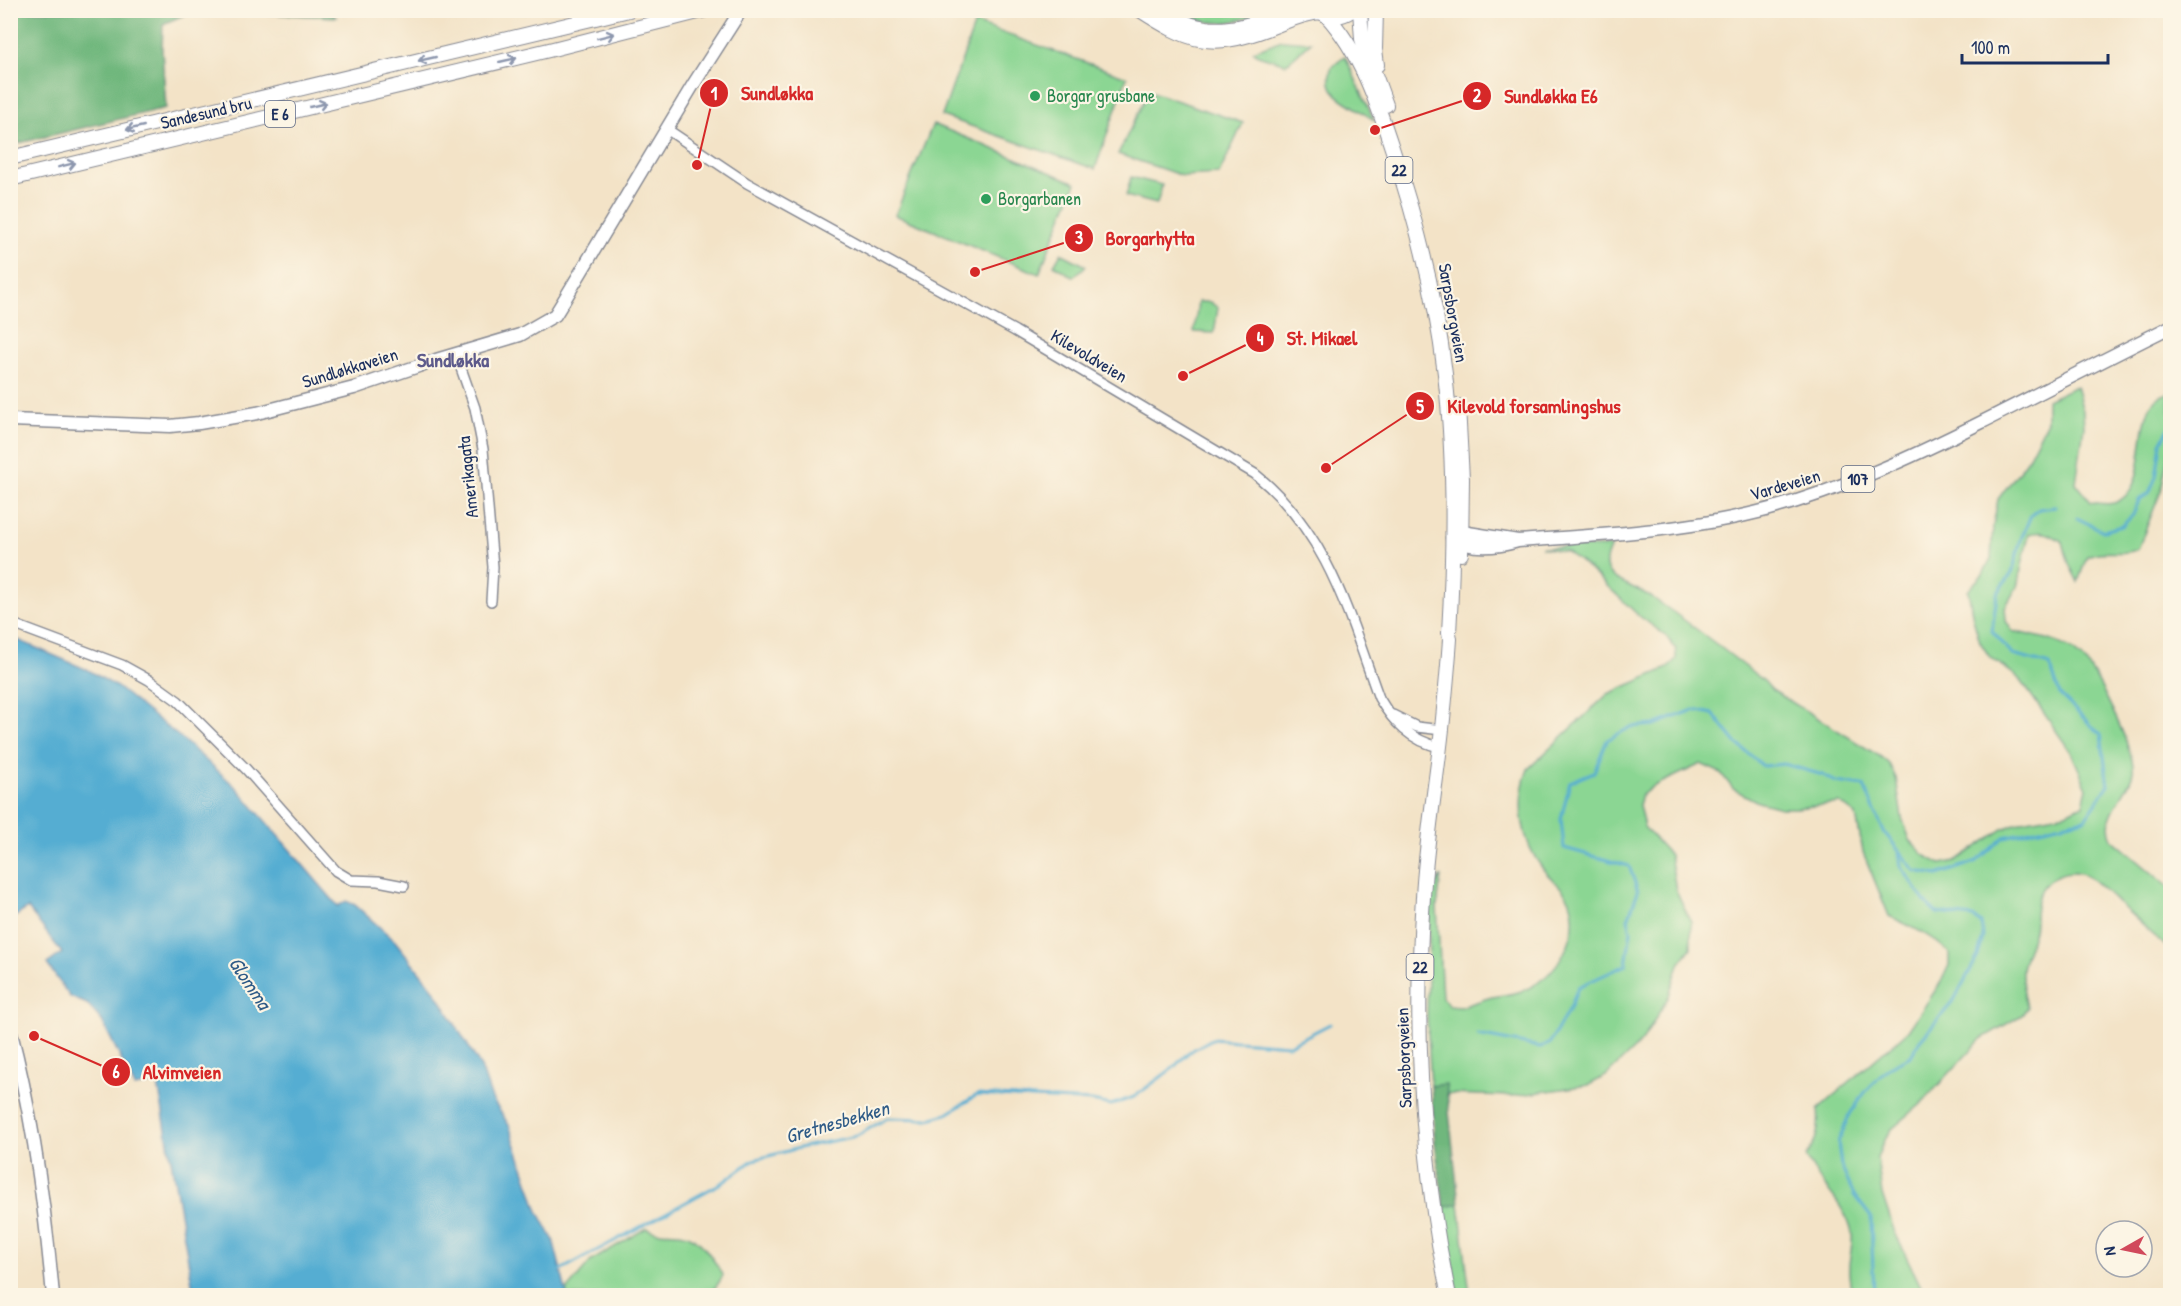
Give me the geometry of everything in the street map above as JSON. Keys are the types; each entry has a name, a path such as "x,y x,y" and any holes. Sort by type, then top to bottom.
{"highway":[{"name":"Sandesund bru","path":"10,158 629,10"},
{"name":"Sandesund bru","path":"10,179 549,50 706,10"},
{"path":"1140,10 1171,30 1187,37 1221,41 1257,33 1310,14 1341,16 1352,10"},
{"path":"1166,10 1180,21 1208,30 1242,26 1282,10"},
{"name":"Sarpsborgveien","path":"1360,10 1362,39 1387,108 1427,237 1447,329 1460,428 1458,538 1442,730 1423,894 1419,1017 1426,1143 1433,1206 1449,1296"},
{"name":"22","path":"1376,10 1375,58 1386,91 1387,108"},
{"name":"Sarpsborgveien","path":"1321,13 1336,27 1355,56 1381,115 1408,196 1425,261 1439,330 1449,406 1458,538"}],"main road":[{"name":"Sundløkkaveien","path":"10,420 151,426 199,423 257,413 354,388 520,335 555,315 741,10"},
{"name":"Vardeveien","path":"1458,538 1483,546 1508,544 1518,541 1678,528 1770,509 1832,490 1914,456 2170,327"},
{"path":"10,1029 18,1057 35,1156 53,1296"}],"street":[{"name":"Kilevoldveien","path":"668,130 751,186 1015,331 1263,480 1278,492 1317,543 1337,584 1379,698 1386,710 1396,723 1413,737 1429,745 1440,747"},
{"name":"Amerikagata","path":"456,354 475,408 483,449 493,567 491,602"},
{"path":"10,623 122,665 149,680 178,701 246,769 336,871 351,880 378,881 404,886"},
{"path":"1386,710 1417,727 1442,730"}],"green space":[{"path":"10,11 193,11 163,24 162,50 166,108 11,145"},
{"path":"205,11 331,11 336,17"},
{"path":"1177,11 1266,11 1232,22 1221,23 1200,20"},
{"name":"Borgar grusbane","path":"975,23 1127,77 1095,169 942,116"},
{"path":"1282,40 1311,42 1286,64 1258,55 1253,51"},
{"path":"1345,56 1374,120 1340,98 1331,87 1331,68"},
{"path":"1149,91 1243,123 1219,174 1183,176 1118,154"},
{"name":"Borgarbanen","path":"933,124 1076,183 1039,274 895,215"},
{"path":"1131,177 1162,185 1157,204 1126,196"},
{"path":"1061,253 1086,266 1073,277 1054,265"},
{"path":"1198,302 1210,302 1218,308 1214,333 1194,332"},
{"path":"2076,386 2083,411 2084,427 2076,483 2091,502 2102,504 2114,503 2127,494 2135,480 2148,411 2156,399 2170,393 2170,446 2161,491 2138,549 2087,556 2078,582 2069,564 2063,542 2039,532 2029,534 2017,587 2005,607 2006,621 2012,631 2051,640 2075,652 2086,663 2107,700 2129,749 2133,772 2112,813 2109,830 2112,839 2170,888 2170,950 2090,877 2073,872 2065,873 2050,880 2044,886 2037,902 2034,930 2022,971 2027,1008 2022,1015 1981,1039 1920,1105 1892,1129 1883,1142 1877,1158 1882,1194 1895,1233 1925,1295 1852,1295 1849,1277 1851,1229 1842,1210 1806,1157 1817,1134 1818,1109 1908,1031 1941,982 1949,965 1949,953 1936,941 1889,916 1863,852 1856,815 1840,803 1781,808 1758,802 1733,789 1721,773 1701,764 1652,787 1642,795 1639,805 1644,827 1670,855 1676,890 1691,922 1691,948 1679,964 1669,996 1642,1041 1606,1076 1589,1085 1513,1096 1447,1094 1445,1085 1431,1086 1427,1016 1430,892 1441,876 1437,907 1442,998 1450,1006 1461,1007 1492,997 1523,991 1548,974 1565,952 1573,927 1573,914 1568,896 1546,873 1525,834 1521,808 1528,769 1608,694 1668,668 1676,659 1676,649 1665,635 1638,615 1587,567 1567,552 1541,547 1611,547 1606,558 1606,566 1612,576 1667,608 1709,638 1764,681 1772,690 1881,757 1889,764 1896,778 1902,818 1910,840 1924,855 1941,864 1956,861 2003,829 2022,821 2067,813 2083,805 2087,788 2071,752 2020,679 1989,656 1980,642 1968,590 1983,574 1991,558 1998,499 2026,462 2047,421 2047,400"},
{"path":"1446,1084 1459,1204 1444,1207 1435,1143 1431,1086"},
{"path":"1459,1204 1470,1295 1458,1295 1444,1207"},
{"path":"646,1228 684,1234 701,1245 723,1275 710,1295 567,1296 566,1291 591,1261"}],"water":[{"name":"Glomma","path":"11,637 90,671 117,687 181,738 238,789 338,906 346,901 355,905 395,941 435,991 481,1067 492,1099 509,1125 538,1211 553,1239 567,1295 194,1295 158,1083 135,1087 102,1021 87,1004 70,997 47,964 62,953 28,908 11,919"}],"waterway":[{"name":"Gretnesbekken","path":"2077,518 2103,531 2122,526 2133,515 2139,500 2149,493 2156,477 2161,443 2170,427"},
{"name":"Gretnesbekken","path":"1478,1035 1540,1047 1549,1044 1571,1006 1578,987 1626,965 1631,931 1628,919 1638,891 1629,866 1564,848 1561,819 1570,782 1594,772 1607,740 1631,727 1654,725 1694,710 1713,714 1737,744 1763,766 1784,764 1823,775 1836,782 1864,786 1884,832 1915,871 1938,875 1977,861 2004,837 2085,819 2108,786 2101,735 2060,695 2050,665 2013,655 1992,631 1997,594 2012,573 2021,539 2031,515 2039,509 2055,507"},
{"path":"1874,1296 1871,1217 1854,1195 1841,1166 1838,1142 1850,1114 1866,1091 1889,1067 1911,1056 1920,1040 1953,1002 1978,956 1983,937 1981,923 1973,917 1937,913 1925,902 1901,866 1899,852"},
{"name":"Gretnesbekken","path":"559,1271 725,1181 753,1160 857,1136 887,1118 929,1119 947,1114 977,1095 1092,1101 1111,1105 1134,1097 1173,1068 1189,1052 1212,1039 1289,1045 1330,1024"}],"place":[{"name":"Borgar grusbane","path":"1035,96"},
{"name":"Sundløkka E6","path":"1375,130"},
{"name":"Sundløkka","path":"697,165"},
{"name":"Borgarbanen","path":"986,199"},
{"name":"Borgarhytta","path":"975,272"},
{"name":"St. Mikael","path":"1183,376"},
{"name":"Kilevold forsamlingshus","path":"1326,468"},
{"name":"Alvimveien","path":"34,1036"}],"district":[{"name":"Sundløkka","path":"453,360"}]}
